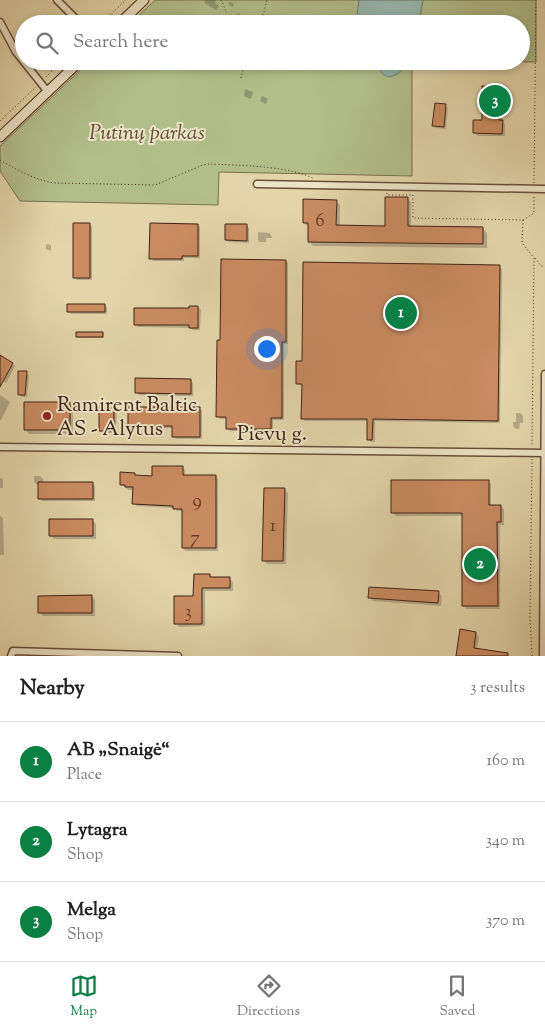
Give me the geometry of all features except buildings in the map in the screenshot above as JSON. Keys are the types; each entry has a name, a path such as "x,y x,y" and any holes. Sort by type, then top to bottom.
{"main road":[{"path":"128,15 144,0"},
{"path":"0,137 71,70"}],"street":[{"path":"57,0 72,15"},
{"path":"0,22 15,50"},
{"path":"30,70 48,92"},
{"path":"257,184 545,188"},
{"path":"543,656 545,374"},
{"name":"Pievų g.","path":"0,447 544,452"},
{"path":"11,656 13,652 178,656"}],"path":[{"path":"110,15 126,0"},
{"path":"221,0 227,12"},
{"path":"262,15 267,0"},
{"path":"387,186 386,195 413,195 413,218 522,220 534,213 536,0"},
{"path":"0,121 53,70"},
{"path":"241,78 243,70"},
{"path":"0,160 31,177 55,183 155,185 209,164 292,172 310,176 318,181 319,185"},
{"path":"522,220 522,243 541,266 545,266"},
{"path":"532,656 530,618 534,258"}],"green space":[{"path":"155,0 536,0 536,62 530,62 530,15 139,15"},
{"name":"Putinų parkas","path":"80,70 412,70 412,176 219,172 218,205 20,201 0,171 0,146"}],"water":[{"path":"359,0 423,0 420,15 357,15"},
{"path":"380,70 402,70 396,75 386,76 382,74"}],"place":[{"name":"Melga","path":"495,101"},
{"name":"AB „Snaigė“","path":"401,313"},
{"name":"Ramirent Baltic AS - Alytus","path":"47,416"},
{"name":"Lytagra","path":"480,564"}]}
